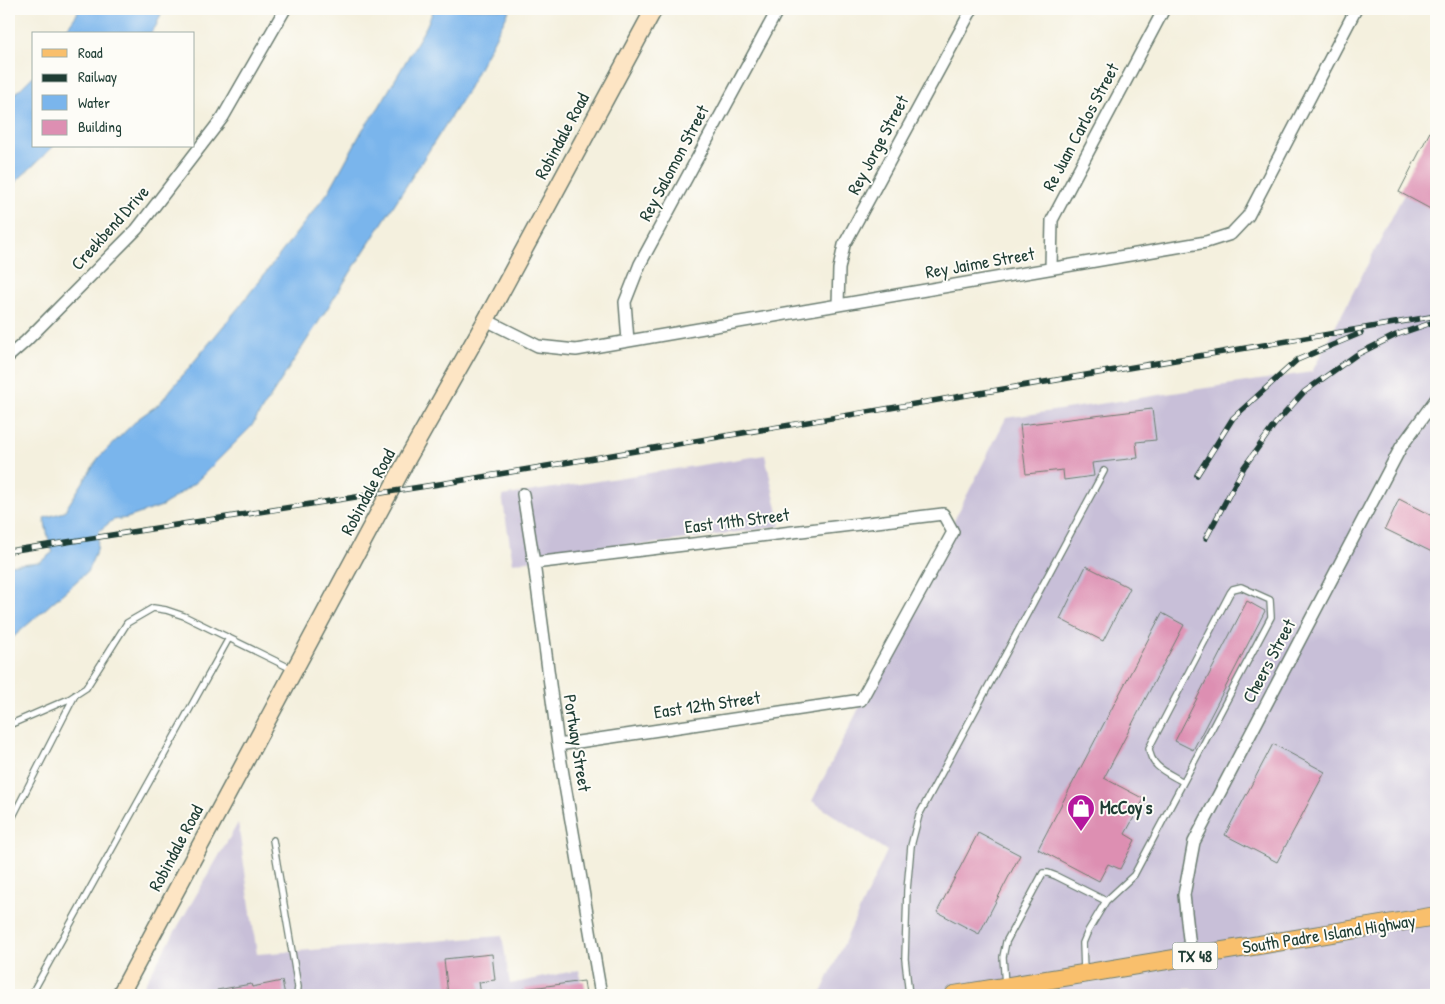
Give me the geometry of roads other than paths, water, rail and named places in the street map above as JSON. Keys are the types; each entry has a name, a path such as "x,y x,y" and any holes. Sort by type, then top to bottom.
{"main road":[{"name":"South Padre Island Highway","path":"954,995 1436,916"}],"street":[{"name":"Creekbend Drive","path":"9,356 137,229 223,117 285,9"},
{"name":"Robindale Road","path":"120,995 409,456 486,320 654,9"},
{"name":"Rey Salomon Street","path":"628,341 624,302 640,264 778,9"},
{"name":"Rey Jorge Street","path":"838,305 839,269 844,245 972,9"},
{"name":"Re Juan Carlos Street","path":"1051,268 1052,220 1164,9"},
{"name":"Rey Jaime Street","path":"486,320 538,346 576,350 1206,242 1231,234 1248,216 1356,9"},
{"name":"Cheers Street","path":"1191,956 1184,895 1194,842 1402,447 1436,399"},
{"name":"Portway Street","path":"523,494 558,745 601,995"},
{"name":"East 11th Street","path":"534,563 943,514 953,532 861,700"},
{"name":"East 12th Street","path":"558,745 861,700"}],"lane":[{"path":"909,995 905,959 907,890 911,846 920,815 1104,471"},
{"path":"1084,974 1083,943 1088,931 1106,901 1134,875 1271,617 1270,600 1241,586 1233,589 1230,593 1149,748 1150,757 1155,765 1183,782"},
{"path":"9,725 69,699 86,688 127,623 153,608 184,616 294,670"},
{"path":"31,995 229,638"},
{"path":"9,824 76,695"},
{"path":"273,840 298,987 297,995"},
{"path":"1005,987 1003,957 1006,942 1043,873 1056,876 1106,901"}],"water":[{"path":"78,9 163,9 152,32 64,32 77,14"},
{"path":"434,9 510,9 466,93 251,427 197,481 162,506 127,518 113,520 99,531 97,550 87,572 9,641 9,565 40,562 53,552 44,518 64,512 99,457 139,418 159,404 239,307 329,191 363,129 379,107 426,27"},
{"path":"32,77 32,148 52,148 9,188 9,100"}],"railway":[{"path":"9,551 446,483 1436,316"},
{"path":"1206,538 1244,467 1275,424 1304,392 1356,355 1396,335 1434,322"},
{"path":"1197,475 1233,418 1297,360 1361,333"}],"place":[{"name":"McCoy's","path":"1081,832"}]}
